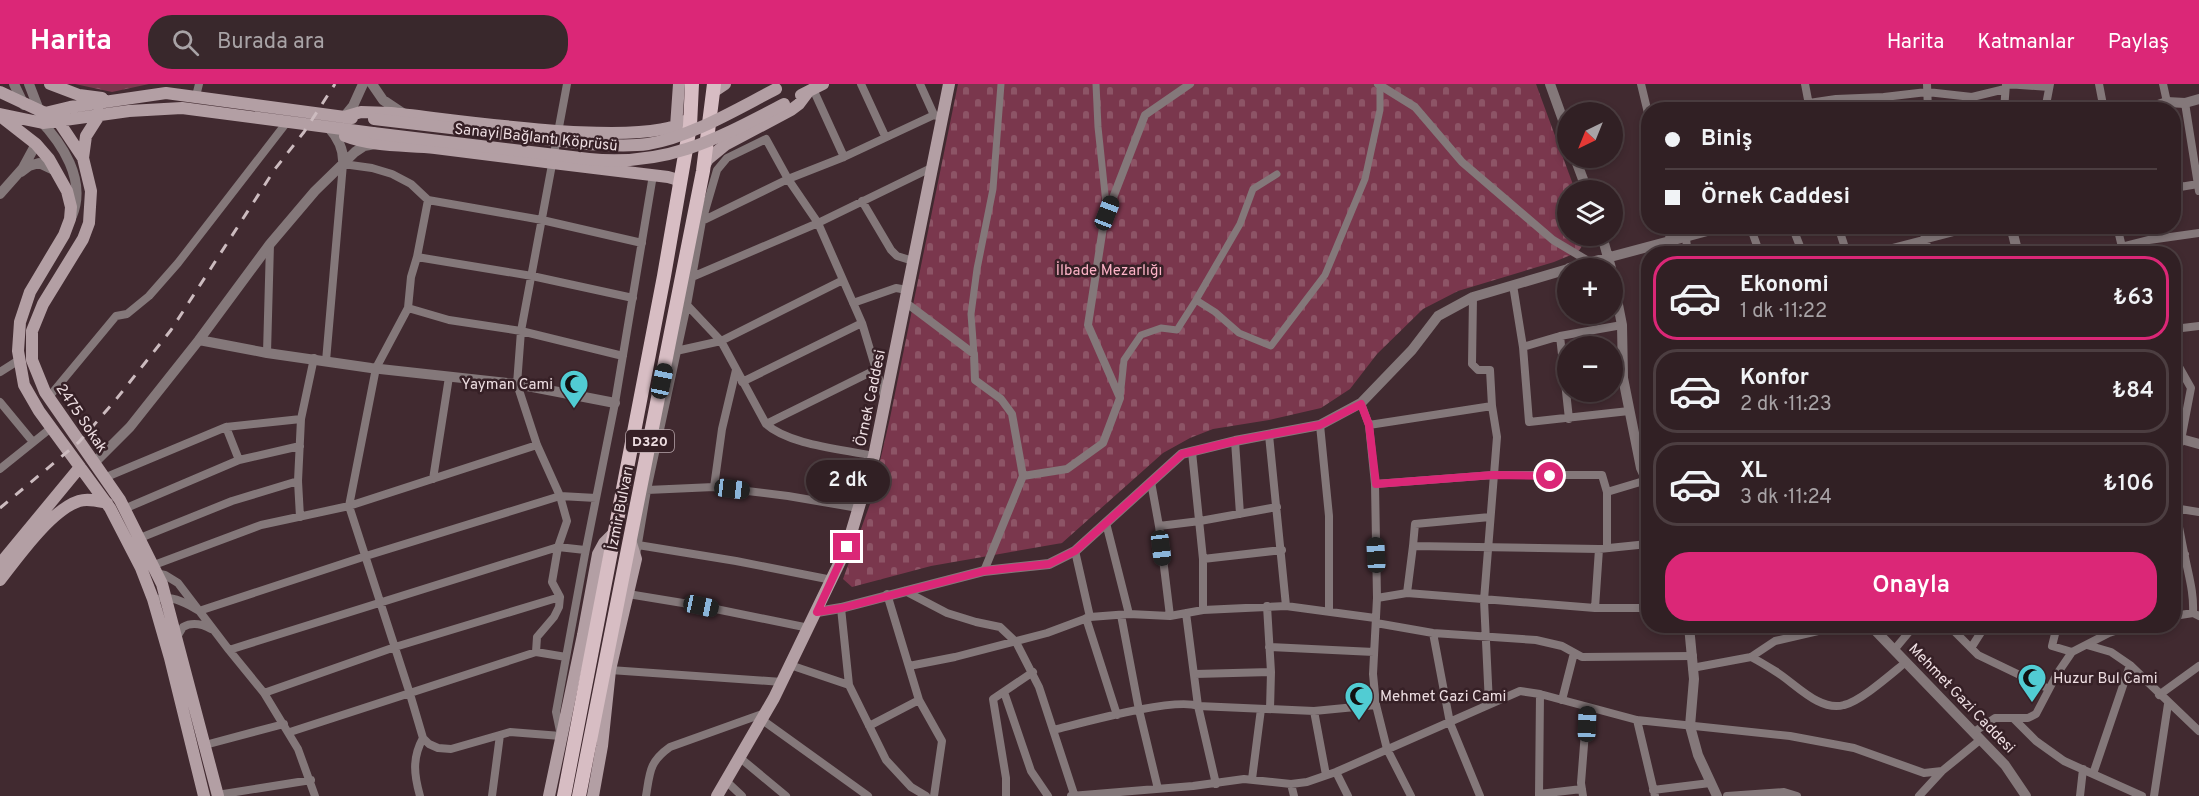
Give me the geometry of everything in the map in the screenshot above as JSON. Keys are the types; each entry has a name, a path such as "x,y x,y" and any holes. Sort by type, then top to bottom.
{"main road":[{"path":"50,84 79,95 122,99"},
{"path":"676,127 679,84"},
{"name":"İzmir Bulvarı","path":"564,796 680,184 690,118 692,84"},
{"path":"714,88 725,84"},
{"name":"Örnek Caddesi","path":"717,796 782,682 847,547 874,456 933,167 938,116 948,84"},
{"name":"Sanayi Bağlantı Köprüsü","path":"344,117 587,144 614,146 648,144 692,130 781,86"},
{"name":"İzmir Bulvarı","path":"579,796 634,542 704,166 714,88"},
{"path":"704,166 719,149 799,104 815,88"},
{"name":"Sanayi Bağlantı Köprüsü","path":"329,128 613,162 642,160 668,156 705,143 815,88"},
{"path":"0,115 42,116 122,99 198,90 344,117 361,112 404,114 621,134 676,127 690,118"},
{"name":"2475 Sokak","path":"0,92 22,102 42,116 58,122 83,158 91,191 89,223 83,239 43,304 32,332 33,360 48,398 104,478 140,538 152,571 153,599 170,657 204,796"},
{"path":"58,122 100,114 182,108 329,128 353,139 381,144 434,148 552,165 672,178 680,184"},
{"path":"83,158 86,136 100,114"},
{"path":"0,115 36,144 58,172 69,199 70,219"},
{"path":"36,144 42,116"},
{"name":"2475 Sokak","path":"70,219 64,235 30,292 20,322 18,351 24,385 51,428 152,571 167,597 217,796"},
{"path":"0,564 80,467"},
{"path":"0,580 35,536 70,505 81,500 106,503"},
{"path":"549,796 598,554 604,543 614,533"},
{"path":"592,796 602,746 610,670 636,559 634,542"}],"street":[{"path":"14,84 22,102"},
{"path":"29,84 42,116 61,145 74,173 77,194 70,219"},
{"path":"166,93 176,84"},
{"path":"344,117 353,106 363,84"},
{"path":"372,84 383,100 404,114"},
{"path":"536,652 537,637 554,617 560,597 552,582 558,547 567,520 560,496 537,445 517,384 520,331 567,84"},
{"path":"861,84 885,136"},
{"path":"702,221 885,136 938,116 920,84"},
{"path":"984,571 1023,476 1012,414 1001,399 975,380 971,314 977,269 993,189 1001,84"},
{"path":"1096,84 1107,213"},
{"path":"1120,398 1088,325 1104,221 1145,115 1190,84"},
{"path":"1379,84 1415,107 1461,162 1553,240 1583,258"},
{"path":"1196,300 1215,312 1239,333 1270,346 1325,275 1365,179 1380,110 1379,84"},
{"path":"1641,84 1645,102"},
{"path":"1805,84 1809,102"},
{"path":"2004,102 2006,84 2049,86 2046,102"},
{"path":"2099,84 2102,102"},
{"path":"2163,84 2164,102"},
{"path":"1553,85 1558,102"},
{"path":"815,88 844,157"},
{"path":"1825,102 1836,99 1884,97 1927,88 1972,97 2005,89"},
{"path":"1884,97 1884,102"},
{"path":"2181,103 2199,99"},
{"path":"2181,188 2199,188 2196,157 2185,103"},
{"path":"48,398 116,316 127,314 149,296 287,122"},
{"path":"760,127 788,180 818,223 862,323 885,399"},
{"path":"326,361 343,164 342,148 329,128"},
{"path":"766,139 727,158 717,170 702,221 687,305 634,542 832,580"},
{"path":"0,194 19,173 36,144"},
{"path":"94,463 130,427 199,340 270,244 315,191 361,147 381,144"},
{"path":"19,173 39,163 58,172"},
{"path":"343,164 372,168 392,174 411,184 428,200 542,220 642,243"},
{"path":"692,277 818,223 933,167"},
{"path":"1023,476 1067,469 1103,443 1120,398 1124,360 1141,335 1161,328 1177,330 1240,224 1253,189 1276,174"},
{"path":"428,200 411,277 408,308 376,368 350,506 423,738 438,748 451,749 510,732 561,736 556,712 585,550 615,403 653,176"},
{"path":"862,201 891,250 897,256 913,261"},
{"path":"2126,246 2149,240 2199,233"},
{"path":"1669,234 1670,242"},
{"path":"1653,246 1702,234"},
{"path":"1924,234 1927,246"},
{"path":"1899,246 1945,234"},
{"path":"1686,239 1687,246"},
{"path":"2149,240 2151,246"},
{"path":"267,353 270,244"},
{"path":"1606,246 1609,256"},
{"path":"1603,258 1641,249"},
{"path":"417,258 532,276 633,298"},
{"path":"817,612 842,608 887,594 984,571 1049,564 1075,551 1182,454 1235,441 1320,425 1361,404 1412,350 1438,316 1473,297 1557,272"},
{"path":"676,351 721,340 843,280"},
{"path":"1513,285 1523,347 1529,422 1629,411"},
{"path":"853,303 896,288 974,354"},
{"path":"1473,297 1472,364 1478,370 1490,370 1497,437 1484,600 1489,704"},
{"path":"687,305 721,340 766,424 775,432 786,437 874,456"},
{"path":"408,308 449,320 520,331 623,356"},
{"path":"742,382 862,323"},
{"path":"1560,336 1622,325 1623,378 1629,411 1641,452"},
{"path":"2181,327 2199,326"},
{"path":"1523,347 1557,337"},
{"path":"199,340 267,353 517,384 615,403"},
{"path":"300,517 298,481 301,419 314,358"},
{"path":"0,372 19,360"},
{"path":"714,487 722,429 736,369"},
{"path":"766,424 877,369"},
{"path":"2181,369 2195,389 2181,427"},
{"path":"433,479 449,377"},
{"path":"0,402 33,442"},
{"path":"1567,402 1569,418"},
{"path":"1361,404 1369,425 1376,484 1377,598 1374,652 1376,705 1387,749 1411,796"},
{"path":"1369,425 1492,406"},
{"path":"104,478 226,427 301,419"},
{"path":"1320,425 1329,516 1329,611"},
{"path":"226,427 239,460"},
{"path":"0,469 51,428"},
{"path":"1269,435 1286,606"},
{"path":"2181,439 2199,444"},
{"path":"1235,441 1240,514"},
{"path":"152,571 261,525 350,506 537,445"},
{"path":"124,509 239,460 300,446"},
{"path":"1192,452 1203,559 1203,610"},
{"path":"1376,484 1493,475 1602,476 1607,492 1603,549 1594,608"},
{"path":"140,538 232,501 298,481"},
{"path":"1151,482 1170,616"},
{"path":"1607,492 1641,484"},
{"path":"647,490 714,487 858,508"},
{"path":"153,599 167,597 199,611 560,496 596,498"},
{"path":"1159,526 1277,507"},
{"path":"2181,508 2199,512"},
{"path":"1407,593 1415,524 1490,517"},
{"path":"1106,523 1125,614 1139,710 1158,789"},
{"path":"2181,532 2185,554 2195,574 2196,614 2181,615"},
{"path":"1413,546 1603,549 1641,545"},
{"path":"229,650 558,547 585,550"},
{"path":"1203,559 1282,550"},
{"path":"1075,551 1088,617 1118,715"},
{"path":"2181,555 2185,554"},
{"path":"152,571 170,577 178,583 264,693 290,732 311,780 315,796"},
{"path":"905,591 947,613 1000,627 1016,642 1033,672 1076,795 1216,784 1244,778 1291,784 1336,772 1520,691 1540,694 1637,720 1790,736 1854,748 1924,772 1942,771"},
{"path":"1377,598 1407,593 1594,608 1641,608"},
{"path":"628,594 808,628"},
{"path":"887,594 920,700 942,741 934,796"},
{"path":"264,693 396,647 560,597"},
{"path":"1252,779 1271,672 1267,606"},
{"path":"909,666 1016,642 1088,617 1125,614 1170,616 1203,610 1267,606 1329,611 1433,633 1536,640 1562,646 1582,657 1693,656"},
{"path":"842,608 849,685 886,760 911,787 925,796"},
{"path":"1186,613 1196,674 1198,706 1216,784"},
{"path":"177,637 183,627 190,624 203,625 214,630"},
{"path":"1433,633 1450,723 1480,796"},
{"path":"1690,633 1693,656 1690,726 1698,755 1717,796"},
{"path":"1692,668 1751,657 1775,641 1809,633"},
{"name":"Mehmet Gazi Caddesi","path":"1878,633 2005,765 2026,796"},
{"path":"1894,650 1908,633"},
{"path":"1956,633 1978,654 2049,689"},
{"path":"1971,648 1981,633"},
{"path":"2055,633 2052,646 2072,652"},
{"path":"1922,795 1942,771 1995,718 2028,718 2036,714 2072,652 2109,633"},
{"path":"2087,645 2111,652 2130,665 2168,704 2199,731"},
{"path":"1269,647 1374,652"},
{"path":"290,732 536,652 566,657"},
{"path":"1562,700 1574,653"},
{"path":"1751,657 1811,697 1832,706 1846,705 1855,700 1906,662"},
{"path":"790,665 849,685"},
{"path":"2093,774 2130,665"},
{"path":"2159,695 2199,666"},
{"path":"610,670 782,682"},
{"path":"1006,796 1006,778 993,699 1033,672"},
{"path":"1196,674 1271,672"},
{"path":"1004,692 1031,771 1048,796"},
{"path":"1540,694 1539,795 1582,793 1587,707"},
{"path":"869,726 920,700"},
{"path":"1053,730 1139,710 1190,703 1198,706 1314,711 1376,705"},
{"path":"2154,796 2168,704"},
{"path":"1314,711 1326,775"},
{"path":"646,796 650,773 657,756 664,751 763,716 868,796"},
{"path":"2014,719 2036,741 2064,760 2142,796"},
{"path":"1637,720 1654,793 1710,783"},
{"path":"205,746 284,724"},
{"path":"492,796 500,735"},
{"path":"420,796 414,774 417,749 423,738"},
{"path":"739,757 786,796"},
{"path":"2080,796 2083,769"},
{"path":"1336,772 1348,796"},
{"path":"217,796 311,780"},
{"path":"726,781 742,796"},
{"path":"1291,784 1294,796"},
{"path":"1193,786 1195,796"},
{"path":"1726,796 1784,792 1797,796"}],"green space":[{"path":"75,84 149,84 112,92"},
{"name":"İlbade Mezarlığı","path":"958,84 1536,84 1557,141 1557,168 1567,168 1571,180 1557,180 1557,246 1582,246 1578,252 1564,258 1557,258 1554,262 1458,291 1423,309 1377,354 1350,389 1321,408 1269,420 1213,429 1190,438 1163,453 1062,543 931,566 852,587 843,579 870,504 890,418"}],"railway":[{"path":"0,508 79,442 171,330 275,169 304,132 335,84"}],"place":[{"name":"Yayman Cami","path":"574,410"},
{"name":"Huzur Bul Cami","path":"2032,704"},
{"name":"Mehmet Gazi Cami","path":"1359,722"}],"route":[{"path":"847,547 817,612 842,608 887,594 984,571 1049,564 1075,551 1182,454 1235,441 1320,425 1361,404 1369,425 1376,484 1493,475 1550,476"}]}
